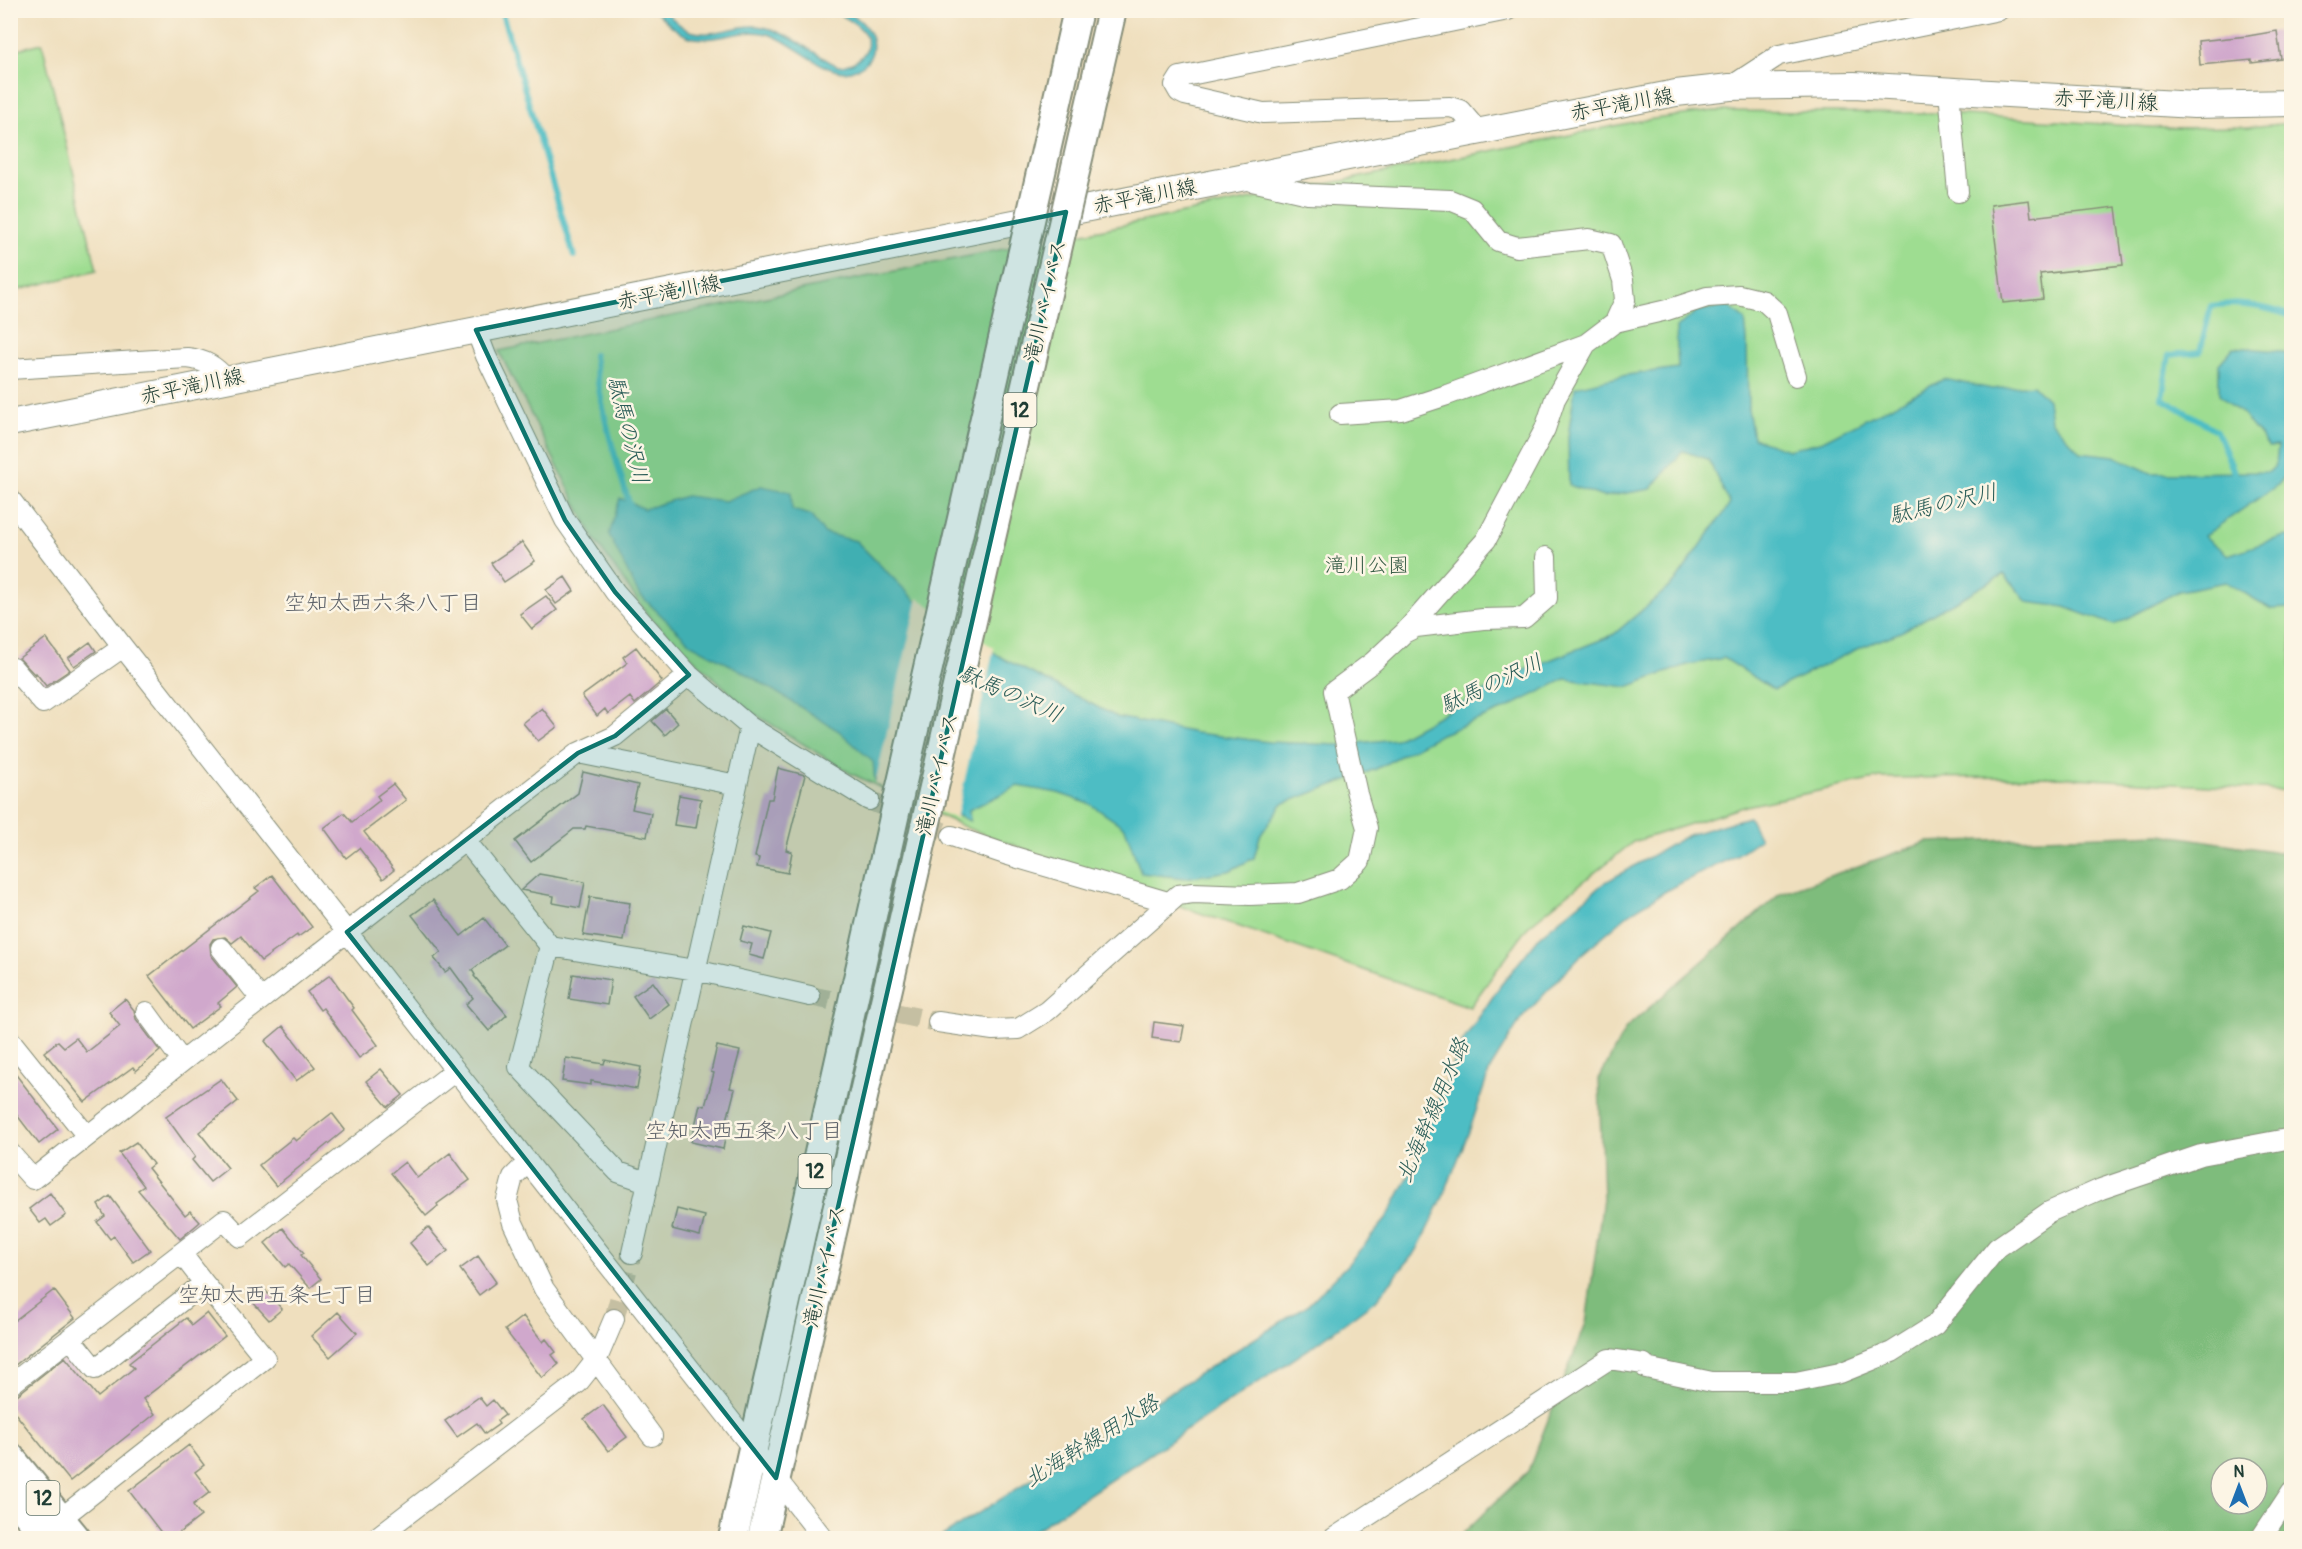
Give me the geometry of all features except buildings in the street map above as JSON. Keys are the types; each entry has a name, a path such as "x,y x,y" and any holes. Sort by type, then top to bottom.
{"highway":[{"name":"滝川バイパス","path":"733,1539 1078,10"},
{"name":"滝川バイパス","path":"762,1539 1112,10"},
{"name":"12","path":"10,1457 61,1532"},
{"name":"12","path":"10,1493 61,1532"}],"main road":[{"name":"赤平滝川線","path":"10,423 1666,95 1730,87 1854,86 2194,105 2292,103"}],"street":[{"path":"1478,131 1460,110 1450,107 1263,113 1185,95 1179,92 1175,85 1180,77 1508,10"},
{"path":"1730,87 1779,55 1999,10"},
{"path":"1949,91 1958,192"},
{"path":"1238,178 1308,194 1450,200 1472,209 1498,241 1517,247 1589,239 1611,244 1623,280 1625,300 1616,322"},
{"path":"1340,414 1401,410 1586,344 1616,322 1667,310 1707,297 1739,295 1764,301 1777,314 1796,376"},
{"path":"476,330 491,367 565,520 615,592 689,675 750,727 869,800"},
{"path":"938,1022 993,1030 1018,1029 1047,1011 1168,902 1178,896 1193,893 1250,895 1298,893 1340,879 1360,861 1367,828 1357,795 1334,691 1373,662 1404,633 1486,540 1545,429 1555,399 1586,344"},
{"path":"10,369 187,358 202,360 217,368 226,379"},
{"path":"10,499 123,648 823,1539"},
{"path":"1404,633 1416,627 1483,619 1524,618 1547,598 1546,557"},
{"path":"10,670 13,668 43,703 123,648"},
{"path":"10,1153 33,1179 346,932 578,753 615,736 689,675"},
{"path":"632,1253 750,727"},
{"path":"578,753 737,785"},
{"path":"952,836 1008,855 1168,902"},
{"path":"465,840 550,946 695,970 810,996"},
{"path":"550,946 519,1067 618,1172 647,1182"},
{"path":"221,948 261,999"},
{"path":"146,1012 182,1061"},
{"path":"10,1040 87,1136"},
{"path":"10,1385 224,1220 240,1237 455,1071"},
{"path":"1334,1539 1609,1359 1644,1364 1646,1368 1712,1382 1796,1382 1840,1373 1892,1352 1935,1325 1997,1248 2049,1212 2101,1189 2201,1155 2292,1138"},
{"path":"527,1163 513,1177 507,1200 513,1223 544,1288 652,1436"},
{"path":"61,1532 264,1358 181,1253"},
{"path":"70,1338 95,1369 204,1283"},
{"path":"376,1539 578,1383 597,1359 614,1319"},
{"path":"2261,1539 2292,1491"}],"highlighted area":[{"path":"1066,212 776,1478 347,932 578,753 615,736 689,675 615,592 565,520 476,330"}],"green space":[{"path":"42,43 97,270 11,292 11,51"},
{"name":"滝川公園","path":"1713,111 1935,113 2165,128 2248,127 2291,123 2291,791 2059,777 1880,778 1746,806 1633,842 1529,925 1470,1007 1180,906 967,828 850,773 750,711 649,617 594,538 499,351 1639,121"},
{"path":"2161,834 2291,854 2291,1538 1458,1538 1528,1471 1586,1323 1603,1198 1599,1079 1626,1028 1781,893 1927,842"}],"water":[{"path":"655,11 665,11 683,27 699,33 754,26 763,27 791,38 837,66 858,60 868,43 866,36 858,26 833,11 846,13 866,27 873,47 870,57 863,66 841,72 821,65 782,40 762,33 741,33 708,39 687,36"},
{"path":"1728,306 1745,320 1748,409 1753,438 1788,450 1823,441 1944,379 1992,389 2033,385 2048,400 2051,421 2080,452 2114,456 2151,473 2269,472 2276,465 2278,446 2269,447 2243,415 2219,395 2219,364 2234,347 2279,351 2291,355 2291,467 2279,484 2204,536 2228,555 2285,536 2291,537 2291,608 2271,609 2226,582 2179,591 2114,625 2065,607 2027,602 2004,574 1901,632 1859,648 1774,690 1724,658 1687,665 1627,687 1565,679 1505,709 1439,735 1376,769 1282,804 1260,836 1254,858 1229,871 1185,878 1141,873 1125,828 1090,804 1058,793 1018,786 969,810 970,821 875,781 873,762 839,731 747,674 691,644 638,593 609,535 620,498 644,509 686,496 725,501 761,486 791,492 792,510 810,515 824,533 856,541 914,599 1004,659 1117,717 1196,733 1269,742 1339,745 1396,739 1522,671 1613,635 1675,582 1730,504 1708,459 1683,451 1651,489 1603,497 1569,485 1568,437 1575,387 1627,375 1678,368 1676,328 1697,311"},
{"path":"1749,817 1760,839 1735,856 1671,888 1630,913 1583,953 1521,1019 1490,1069 1470,1129 1443,1197 1417,1250 1377,1299 1315,1345 1023,1538 939,1538 1308,1305 1347,1265 1387,1218 1417,1160 1441,1092 1463,1041 1500,986 1541,935 1604,883 1688,835"}],"pier":[{"path":"918,598 994,648 956,819 875,784"}],"waterway":[{"name":"駄馬の沢川","path":"501,10 574,256"},
{"name":"駄馬の沢川","path":"2237,479 2217,431 2162,398 2169,355 2200,352 2211,306 2231,304 2252,306 2292,316"},
{"name":"駄馬の沢川","path":"594,355 604,414 631,509"}],"tunnel":[{"path":"869,800 952,836"},
{"path":"810,996 938,1022"},
{"path":"614,1319 632,1253"}],"district":[{"name":"空知太西六条八丁目","path":"383,602"},
{"name":"空知太西五条八丁目","path":"744,1130"},
{"name":"空知太西五条七丁目","path":"277,1294"}],"water label":[{"name":"北海幹線用水路","path":"1432,1110"},
{"name":"北海幹線用水路","path":"1091,1440"}]}
